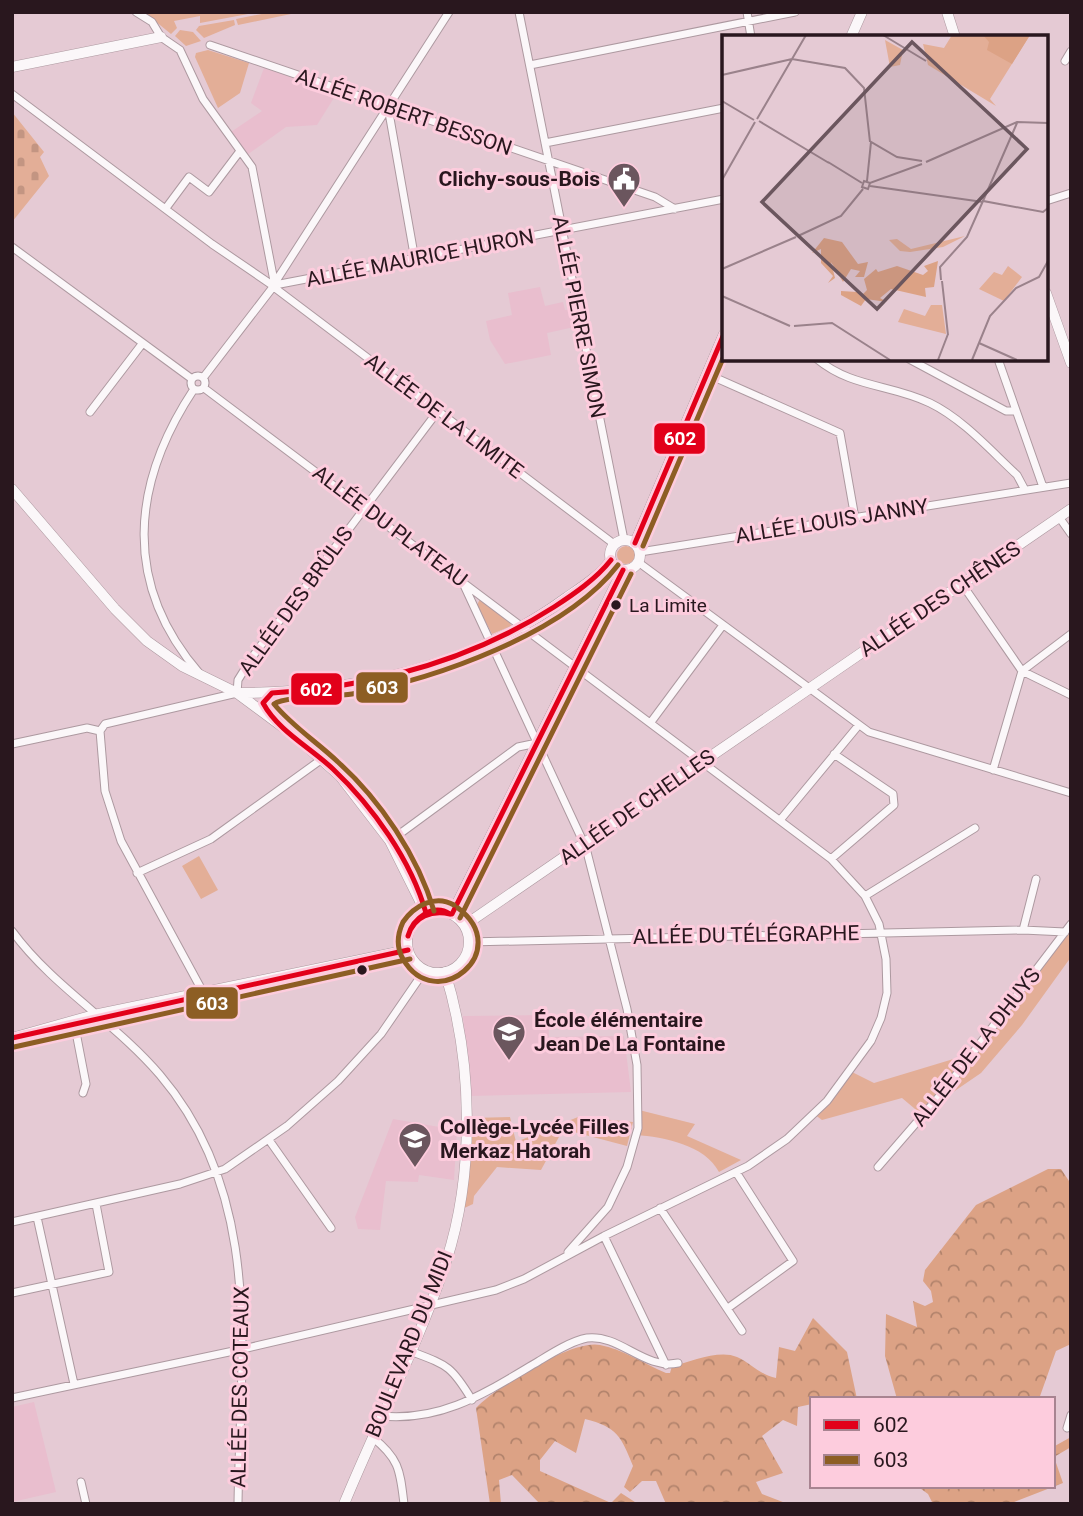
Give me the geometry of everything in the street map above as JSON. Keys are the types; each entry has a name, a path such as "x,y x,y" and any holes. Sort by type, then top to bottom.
{"main road":[{"path":"852,35 862,12"},
{"path":"947,12 954,35"},
{"path":"12,67 161,37"},
{"path":"1048,299 1071,363"},
{"path":"623,570 632,568 722,339"},
{"path":"12,489 132,628 166,656 237,694 322,759 360,799 390,841 426,913"},
{"name":"ALLÉE DES CHÊNES","path":"808,688 1071,509"},
{"path":"623,570 611,560 610,552 619,542 638,553"},
{"path":"237,694 300,692 367,681 435,664 523,627 583,586 611,560"},
{"path":"452,914 623,570"},
{"name":"ALLÉE DE CHELLES","path":"465,925 808,688"},
{"path":"267,715 263,703 272,693"},
{"path":"437,911 452,914 465,925 469,942 463,960 445,972 425,970 408,950 411,927 426,913 437,911"},
{"path":"12,1038 408,950"},
{"name":"BOULEVARD DU MIDI","path":"344,1504 446,1261 457,1217 465,1156 466,1103 459,1035 445,972"}],"street":[{"path":"136,12 152,22 161,37 180,50 204,99 252,167 275,284"},
{"path":"194,389 204,388 203,377 275,284 449,12"},
{"name":"ALLÉE PIERRE SIMON","path":"519,12 550,162 619,542"},
{"path":"530,65 748,16 795,12"},
{"path":"748,16 751,35"},
{"name":"ALLÉE ROBERT BESSON","path":"210,46 655,197 675,209"},
{"path":"1065,61 1071,51"},
{"name":"ALLÉE DE LA LIMITE","path":"12,94 254,275 275,284 438,411 619,542"},
{"path":"387,106 415,260"},
{"path":"545,143 722,108"},
{"path":"166,208 189,177 209,192 240,151"},
{"path":"1048,200 1071,193"},
{"name":"ALLÉE MAURICE HURON","path":"275,284 415,260 722,199"},
{"path":"12,247 192,379 194,389 158,452 147,492 144,542 148,570 165,622 178,646 203,677"},
{"path":"90,412 142,344"},
{"path":"818,360 850,381 901,390 941,409 1017,475 1025,490"},
{"path":"911,360 1006,411 1016,411"},
{"path":"998,360 1043,487"},
{"path":"707,374 840,433 855,518"},
{"path":"192,379 203,377"},
{"name":"ALLÉE DU PLATEAU","path":"12,1398 243,1349 496,1290 736,1172 787,1139 814,1114 871,1041 887,993 881,933 865,896 831,859 204,388"},
{"name":"ALLÉE DES BRÛLIS","path":"237,694 238,680 253,656 438,411"},
{"name":"ALLÉE LOUIS JANNY","path":"638,553 1071,483"},
{"path":"1059,517 1071,534"},
{"path":"638,553 723,625 858,726 993,771 1071,793"},
{"path":"460,578 584,843 627,1009 636,1062 638,1128 627,1167 608,1207 560,1260"},
{"path":"962,584 1022,671 1071,695"},
{"path":"473,605 476,598 485,598"},
{"path":"651,722 723,625"},
{"path":"993,771 1022,671 1071,634"},
{"path":"204,994 121,841 105,790 100,731 105,724 237,694"},
{"path":"780,819 858,726"},
{"path":"12,744 87,728 100,731"},
{"path":"390,841 519,747 538,743"},
{"path":"831,859 894,805 893,794 834,754"},
{"path":"137,873 211,839 322,759"},
{"path":"865,896 975,828"},
{"path":"1023,930 1036,879"},
{"name":"ALLÉE DE LA DHUYS","path":"878,1167 943,1092 963,1063 1022,992 1071,924"},
{"name":"ALLÉE DU TÉLÉGRAPHE","path":"469,942 1023,930 1065,932"},
{"name":"ALLÉE DES COTEAUX","path":"12,931 48,975 148,1062 166,1083 189,1118 215,1175 241,1273 243,1349 238,1504"},
{"path":"12,1222 215,1175 269,1140 314,1104 368,1050 425,970"},
{"path":"75,1024 86,1084 83,1093"},
{"path":"269,1140 331,1228"},
{"path":"728,1308 793,1262 736,1172"},
{"path":"12,1293 110,1270 96,1203"},
{"path":"660,1208 742,1331"},
{"path":"37,1217 74,1384"},
{"path":"604,1236 666,1365"},
{"path":"381,1416 397,1418 434,1412 472,1400 556,1351 587,1338 607,1341 656,1364 678,1363"},
{"path":"410,1351 455,1371 472,1400"},
{"path":"1067,1428 1071,1415"},
{"path":"372,1437 393,1456 399,1468 404,1504"},
{"path":"81,1482 86,1504"}],"shaded area":[{"path":"264,68 337,93 317,125 286,127 247,155 231,132 262,111 251,103"},
{"path":"540,287 545,306 563,302 565,310 571,309 574,327 547,333 551,355 505,364 490,340 486,321 512,315 508,293"},
{"name":"École élémentaire Jean De La Fontaine","path":"548,1015 549,1037 624,1036 631,1092 470,1096 463,1016"},
{"name":"Collège-Lycée Filles Merkaz Hatorah","path":"393,1119 457,1130 454,1180 419,1175 418,1182 386,1181 380,1230 358,1229 355,1217"},
{"path":"34,1402 56,1492 12,1502 12,1407"}],"green space":[{"path":"144,12 258,12 200,23 200,16 174,21 177,28 171,34"},
{"path":"272,12 291,14 238,25 236,19"},
{"path":"234,20 235,25 204,38 196,30 199,26"},
{"path":"180,30 193,32 201,41 186,46 175,36"},
{"path":"208,50 249,63 240,93 218,108 195,57 196,53"},
{"path":"12,112 44,152 40,157 49,176 12,222"},
{"path":"626,546 632,549 635,555 632,561 626,564 620,561 617,555 620,549"},
{"path":"480,599 510,621 511,626 492,634 477,605"},
{"path":"199,856 218,890 201,899 182,866"},
{"path":"1071,924 1071,957 1022,1025 981,1073 921,1114 902,1098 822,1120 814,1114 850,1071 874,1083 970,1054"},
{"path":"639,1110 695,1124 687,1136 741,1160 719,1172 704,1155 683,1144 636,1135"},
{"path":"510,1117 516,1142 578,1117 633,1122 627,1146 574,1132 560,1135 541,1170 497,1167 474,1196 473,1204 458,1211 465,1155 472,1158 472,1118"},
{"path":"1048,1169 1061,1169 1071,1184 1071,1344 1056,1351 1040,1397 896,1397 885,1356 886,1314 917,1327 913,1301 925,1306 933,1302 931,1291 923,1281 925,1270 976,1205"},
{"path":"813,1318 847,1352 857,1397 810,1397 810,1404 798,1407 797,1426 783,1420 762,1436 783,1473 756,1482 762,1494 788,1504 666,1504 656,1481 642,1481 630,1492 624,1487 633,1466 621,1440 611,1429 585,1419 576,1453 555,1441 540,1460 540,1471 611,1503 621,1493 638,1504 540,1504 512,1475 499,1480 501,1504 490,1504 476,1408 500,1388 535,1366 572,1349 600,1345 625,1353 666,1373 670,1373 672,1366 722,1354 737,1357 776,1378 779,1347 795,1351"},
{"path":"1071,1437 1071,1447 1055,1456 1055,1446"},
{"path":"1055,1460 1063,1483 1055,1486"},
{"path":"920,1488 1050,1488 1009,1504 933,1504 928,1494"}],"transit line":[{"name":"602","path":"635,543 722,339"},
{"name":"603","path":"643,546 722,360"},
{"name":"602","path":"426,913 411,873 376,817 348,784 277,722 263,703 272,693 310,690 383,678 454,657 488,643 562,602 592,580 611,560"},
{"name":"603","path":"434,911 408,850 383,811 354,777 274,704 288,699 352,694 459,665 496,650 566,612 595,590 618,565"},
{"name":"602","path":"452,914 623,570"},
{"name":"603","path":"460,918 631,574"},
{"name":"603","path":"454,905 432,901 413,911 403,922 399,950 417,975 434,981 450,979 464,971 474,958 478,942 473,925 458,908"},
{"name":"602","path":"408,936 414,923 424,914 437,910 450,914"},
{"name":"602","path":"408,936 424,916 450,914"},
{"name":"602","path":"12,1038 408,950"},
{"name":"603","path":"14,1047 410,959"}],"place":[{"name":"Clichy-sous-Bois","path":"624,209"},
{"name":"La Limite","path":"616,605"},
{"name":"École élémentaire Jean De La Fontaine","path":"509,1062"},
{"name":"Collège-Lycée Filles Merkaz Hatorah","path":"415,1169"}]}
